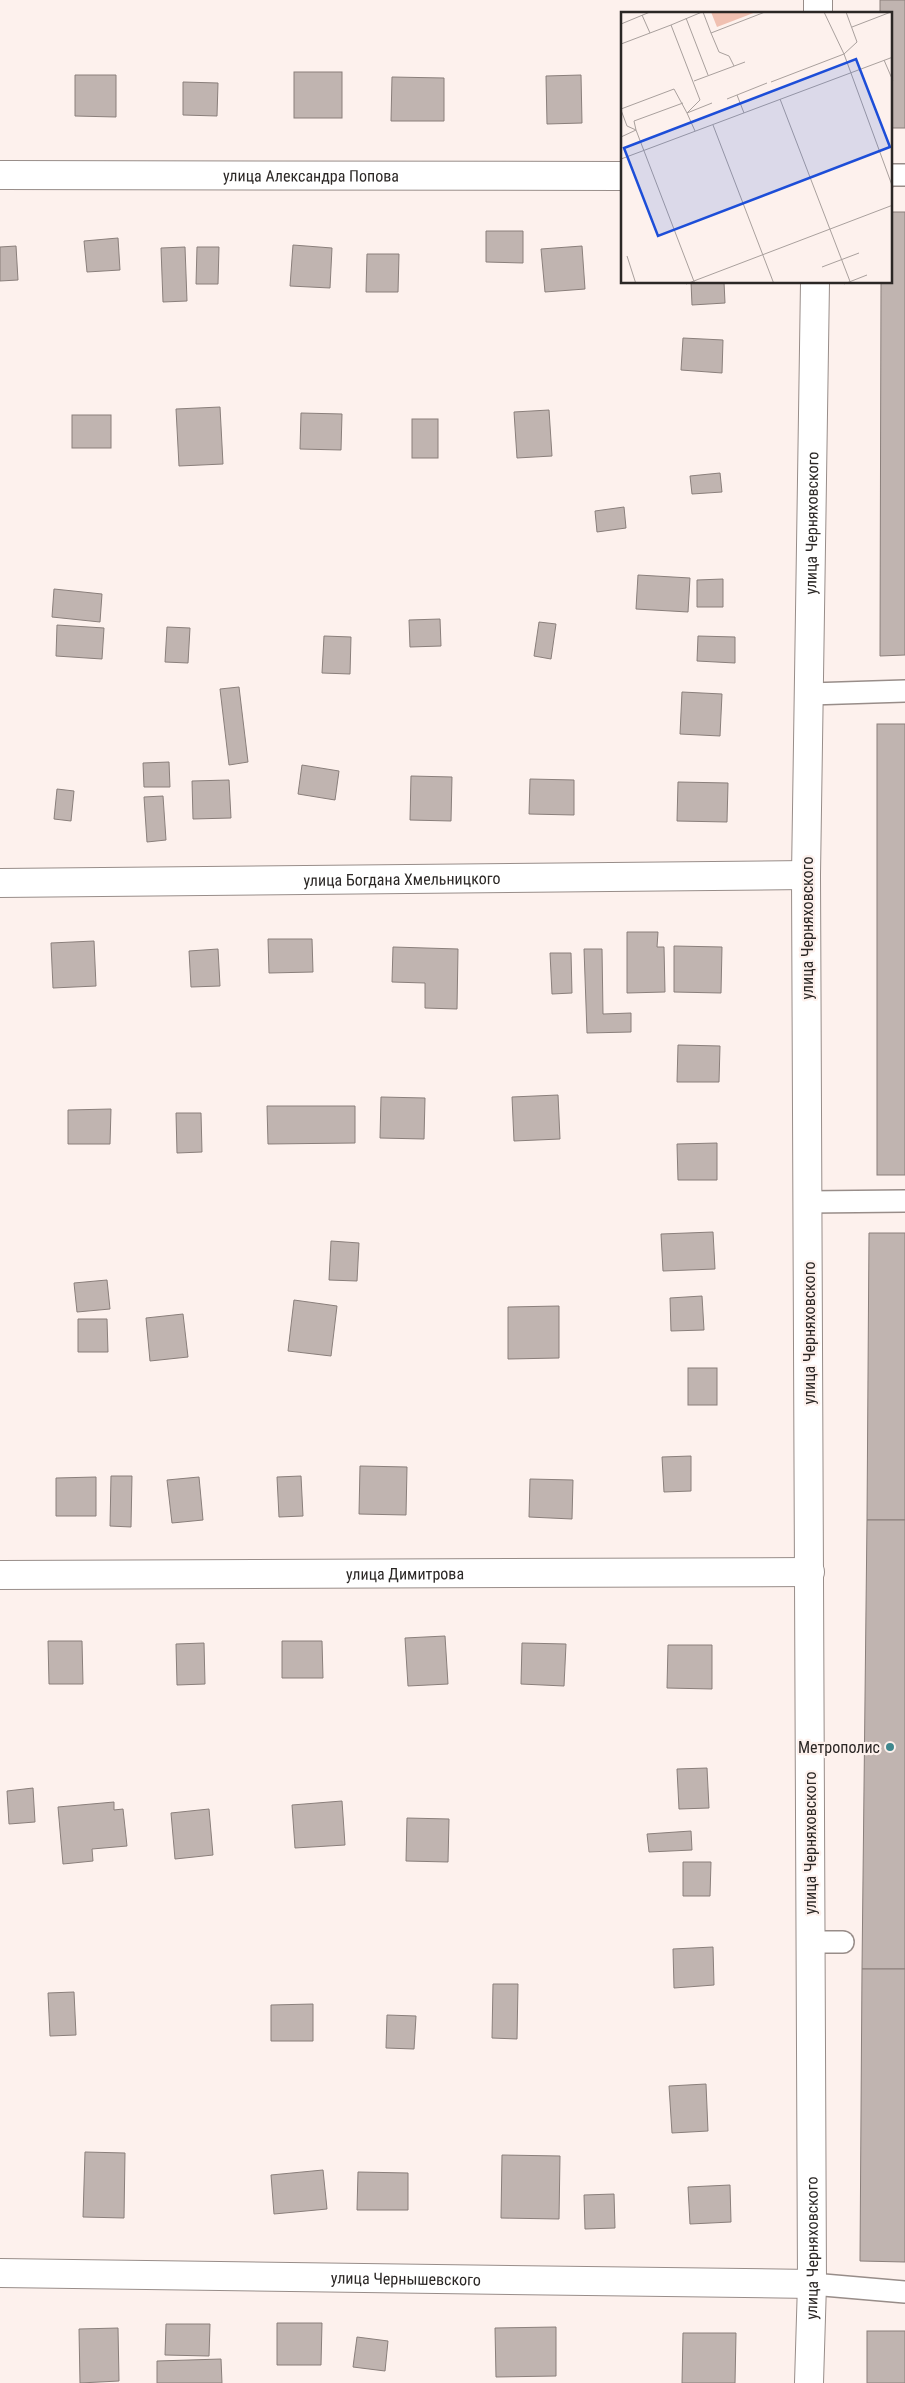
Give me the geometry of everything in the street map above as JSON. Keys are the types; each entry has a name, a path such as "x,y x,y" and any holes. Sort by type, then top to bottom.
{"street":[{"name":"улица Александра Попова","path":"0,175 621,176"},
{"name":"улица Черняховского","path":"809,2383 812,2284 806,875 815,284"},
{"name":"улица Богдана Хмельницкого","path":"0,883 806,875"},
{"name":"улица Димитрова","path":"0,1575 810,1572"},
{"name":"улица Чернышевского","path":"0,2273 812,2284"}],"lane":[{"path":"892,175 905,175"},
{"path":"810,694 905,691"},
{"path":"808,1202 905,1201"},
{"path":"810,1942 843,1942"},
{"path":"812,2284 905,2292"}],"building":[{"path":"880,0 905,0 905,128 892,128 892,12 880,12"},
{"path":"294,72 342,72 342,118 294,118"},
{"path":"75,75 116,75 116,117 75,116"},
{"path":"581,75 582,123 547,124 546,76"},
{"path":"392,77 444,78 444,121 391,121"},
{"path":"183,82 218,83 217,116 183,115"},
{"path":"892,212 905,212 905,655 880,656 881,284 892,284"},
{"path":"486,231 523,231 523,263 486,262"},
{"path":"118,238 120,270 87,272 84,241"},
{"path":"293,245 332,248 330,288 290,286"},
{"path":"16,246 18,280 0,281 0,247"},
{"path":"582,246 585,289 545,292 541,249"},
{"path":"185,247 187,301 163,302 161,248"},
{"path":"197,247 219,247 218,284 196,284"},
{"path":"367,254 399,254 398,292 366,292"},
{"path":"691,284 724,284 725,303 692,305"},
{"path":"683,338 723,340 722,373 681,370"},
{"path":"220,407 223,464 179,466 176,409"},
{"path":"549,410 552,456 517,458 514,412"},
{"path":"301,413 342,414 341,450 300,449"},
{"path":"72,415 111,415 111,448 72,448"},
{"path":"412,419 438,419 438,458 412,458"},
{"path":"720,473 722,492 692,494 690,476"},
{"path":"624,507 626,528 597,532 595,511"},
{"path":"638,575 690,578 688,612 636,609"},
{"path":"723,579 723,607 697,607 697,580"},
{"path":"54,589 102,594 100,622 52,617"},
{"path":"440,619 441,646 410,647 409,620"},
{"path":"539,622 556,624 551,659 534,656"},
{"path":"57,625 104,628 102,659 56,656"},
{"path":"167,627 190,628 188,663 165,662"},
{"path":"324,636 351,637 350,674 322,673"},
{"path":"698,636 735,637 735,663 697,661"},
{"path":"239,687 248,762 229,765 220,689"},
{"path":"682,692 722,694 720,736 680,734"},
{"path":"877,724 905,724 905,1175 877,1175"},
{"path":"169,762 170,787 144,787 143,763"},
{"path":"302,765 339,771 335,800 298,794"},
{"path":"411,776 452,777 451,821 410,820"},
{"path":"530,779 574,780 574,815 529,814"},
{"path":"229,780 231,818 193,819 192,781"},
{"path":"678,782 728,783 727,822 677,821"},
{"path":"57,789 74,791 71,821 54,819"},
{"path":"163,796 166,840 147,842 144,797"},
{"path":"627,932 658,932 657,947 664,947 665,992 627,993"},
{"path":"268,939 312,939 313,972 269,973"},
{"path":"94,941 96,986 53,988 51,943"},
{"path":"674,946 722,947 721,993 674,992"},
{"path":"393,947 458,949 457,1009 425,1008 425,983 392,982"},
{"path":"218,949 220,986 191,987 189,951"},
{"path":"584,949 602,949 603,1014 631,1013 631,1032 587,1033"},
{"path":"550,953 571,953 572,993 552,994"},
{"path":"678,1045 720,1046 719,1082 677,1082"},
{"path":"558,1095 560,1139 514,1141 512,1097"},
{"path":"381,1097 425,1098 424,1139 380,1138"},
{"path":"267,1106 355,1106 355,1143 268,1144"},
{"path":"111,1109 110,1144 68,1144 68,1110"},
{"path":"176,1113 201,1113 202,1152 177,1153"},
{"path":"717,1143 717,1180 678,1180 677,1144"},
{"path":"713,1232 715,1269 663,1271 661,1234"},
{"path":"869,1233 905,1233 905,1520 867,1520"},
{"path":"331,1241 359,1243 357,1281 329,1280"},
{"path":"107,1280 110,1309 77,1312 74,1283"},
{"path":"702,1296 704,1330 671,1331 670,1298"},
{"path":"294,1300 337,1306 331,1356 288,1351"},
{"path":"559,1306 559,1358 508,1359 508,1307"},
{"path":"183,1314 188,1357 150,1361 146,1318"},
{"path":"78,1319 107,1319 108,1352 78,1352"},
{"path":"688,1368 717,1368 717,1405 688,1405"},
{"path":"691,1456 691,1491 664,1492 662,1457"},
{"path":"360,1466 407,1467 406,1515 359,1514"},
{"path":"111,1476 132,1476 131,1527 110,1526"},
{"path":"301,1476 303,1516 279,1517 277,1477"},
{"path":"96,1477 96,1516 56,1516 56,1478"},
{"path":"199,1477 203,1520 172,1523 167,1480"},
{"path":"530,1479 573,1480 572,1519 529,1517"},
{"path":"867,1520 905,1520 905,1969 862,1969"},
{"path":"445,1636 448,1684 408,1686 405,1638"},
{"path":"48,1641 82,1641 83,1684 49,1684"},
{"path":"282,1641 322,1641 323,1678 282,1678"},
{"path":"204,1643 205,1684 177,1685 176,1644"},
{"path":"522,1643 566,1644 564,1686 521,1684"},
{"path":"668,1645 712,1645 712,1689 667,1688"},
{"path":"707,1768 709,1808 679,1809 677,1769"},
{"path":"33,1788 35,1822 9,1824 7,1791"},
{"path":"342,1801 345,1845 295,1848 292,1805"},
{"path":"114,1802 114,1810 123,1809 127,1846 92,1849 93,1861 63,1864 58,1807"},
{"path":"209,1809 213,1855 175,1859 171,1813"},
{"path":"407,1818 449,1819 448,1862 406,1861"},
{"path":"691,1831 692,1850 649,1852 647,1834"},
{"path":"683,1862 711,1862 710,1896 683,1896"},
{"path":"713,1947 714,1985 674,1988 673,1949"},
{"path":"862,1969 905,1969 905,2262 860,2261"},
{"path":"493,1984 518,1984 517,2039 492,2038"},
{"path":"74,1992 76,2035 50,2036 48,1993"},
{"path":"313,2004 313,2041 271,2041 271,2005"},
{"path":"387,2015 416,2016 414,2049 386,2048"},
{"path":"706,2084 708,2131 672,2133 669,2086"},
{"path":"85,2152 125,2153 124,2218 83,2217"},
{"path":"502,2155 560,2156 559,2219 501,2218"},
{"path":"323,2170 327,2209 274,2214 271,2175"},
{"path":"358,2172 408,2173 408,2210 357,2210"},
{"path":"730,2185 731,2222 690,2224 688,2187"},
{"path":"614,2194 615,2228 585,2229 584,2195"},
{"path":"277,2323 322,2323 321,2365 277,2365"},
{"path":"166,2324 210,2324 209,2356 165,2355"},
{"path":"556,2327 556,2376 496,2377 495,2328"},
{"path":"118,2328 119,2381 80,2383 79,2329"},
{"path":"867,2331 905,2331 905,2383 867,2383"},
{"path":"683,2333 736,2333 735,2383 682,2383"},
{"path":"357,2337 388,2341 385,2371 353,2367"},
{"path":"221,2359 222,2383 157,2383 157,2361"}],"place":[{"name":"Метрополис","path":"890,1747"}]}
